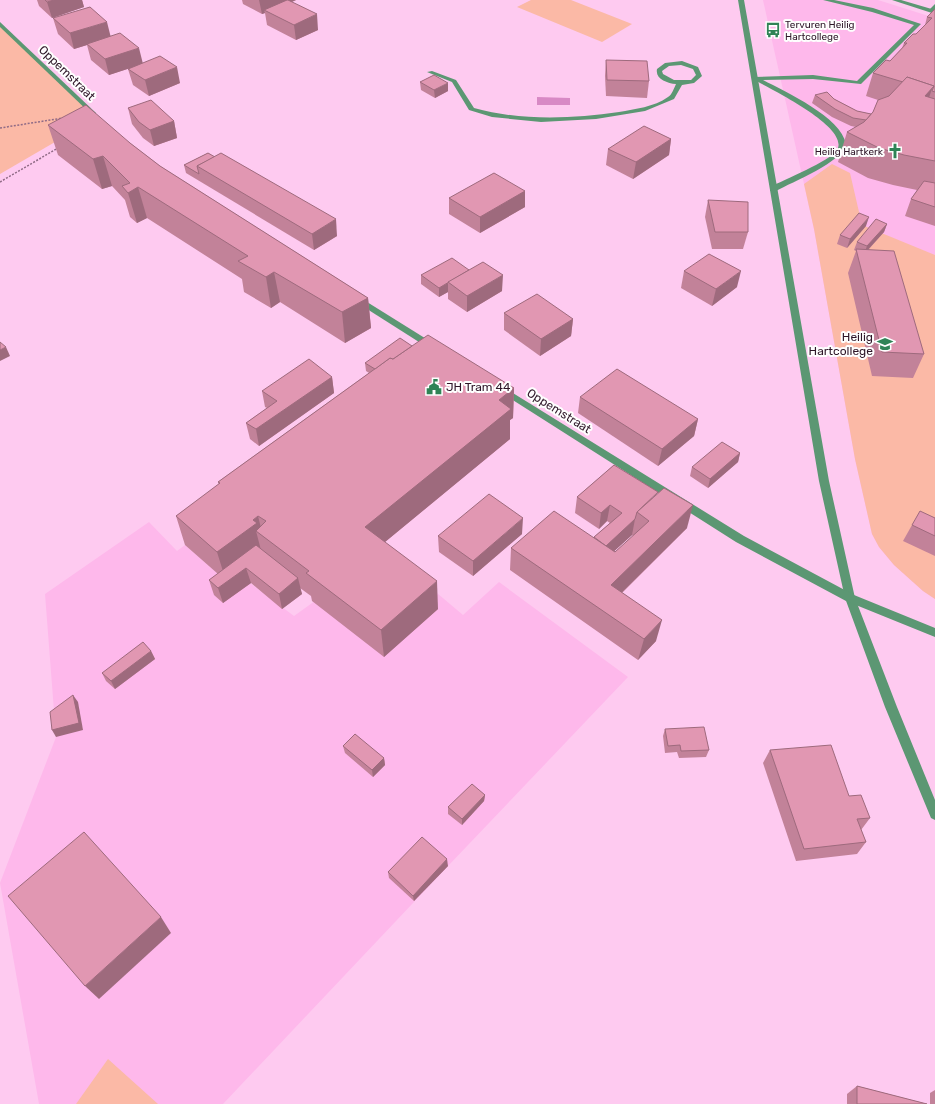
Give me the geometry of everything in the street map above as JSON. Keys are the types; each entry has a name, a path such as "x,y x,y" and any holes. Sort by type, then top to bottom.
{"street":[{"path":"741,0 824,481 850,598 891,707 935,814"},
{"path":"755,78 813,77 859,84 918,24 873,10 826,0"},
{"path":"895,0 934,10"},
{"name":"Oppemstraat","path":"0,24 98,118"},
{"path":"682,63 696,68 699,72 700,76 693,81 680,83 663,78 659,70 668,64 682,63"},
{"path":"430,72 454,82 465,97 471,109 492,115 541,120 596,116 643,110 672,98 680,83"},
{"path":"755,78 820,116 835,129 842,140 842,147 838,154 832,159 773,189"},
{"path":"354,297 442,352"},
{"name":"Oppemstraat","path":"496,386 740,539 850,598 935,632"}],"path":[{"path":"0,128 51,121 91,112"},
{"path":"0,182 59,148"}],"shaded area":[{"path":"531,0 571,0 632,24 602,42 517,7"},
{"name":"Heilig Hartcollege","path":"763,0 878,0 935,18 935,599 923,591 894,565 879,547 872,534 855,459 814,229"},
{"path":"0,25 98,117 0,174"},
{"path":"537,97 570,98 570,105 537,105"},
{"path":"832,164 850,173 862,225 935,255 935,599 923,591 894,565 879,547 872,534 855,459 814,229 804,184"},
{"path":"149,522 177,551 185,545 226,581 242,577 294,616 386,550 463,615 499,582 628,677 223,1104 39,1104 0,883 56,737 45,594"},
{"path":"108,1059 158,1104 76,1104"}],"building":[{"path":"287,0 317,14 294,25 264,10"},
{"path":"90,7 107,22 70,33 53,18"},
{"path":"935,9 935,92 932,91 934,86 907,77 903,82 873,73 886,60 890,61 907,43 904,43 913,34 916,34 932,18 927,17"},
{"path":"120,33 139,48 105,59 87,44"},
{"path":"160,56 177,67 145,80 128,69"},
{"path":"606,60 647,61 649,81 607,80"},
{"path":"434,75 448,83 434,90 420,82"},
{"path":"907,77 934,86 925,96 935,99 935,161 879,148 847,132 864,122 873,112 878,100 889,96"},
{"path":"827,92 834,99 857,111 871,114 866,120 853,118 835,109 815,95"},
{"path":"151,100 174,121 150,130 139,122 128,108"},
{"path":"86,105 130,143 160,166 368,298 342,312 274,272 266,277 238,261 248,256 138,187 128,193 122,186 130,183 103,156 93,159 48,125"},
{"path":"644,126 671,139 636,162 608,149"},
{"path":"208,153 215,157 197,166 199,174 184,165"},
{"path":"221,153 336,219 312,234 197,166"},
{"path":"494,173 525,191 480,217 449,198"},
{"path":"924,181 935,183 935,207 911,199"},
{"path":"708,200 748,202 748,232 715,232"},
{"path":"859,213 869,217 850,239 840,235"},
{"path":"876,219 887,224 867,246 857,242"},
{"path":"856,249 894,251 924,354 882,352"},
{"path":"709,254 741,271 716,289 684,271"},
{"path":"452,258 469,270 439,288 421,275"},
{"path":"483,262 503,275 467,296 448,282"},
{"path":"537,294 573,319 541,339 504,313"},
{"path":"428,335 514,388 499,400 511,409 365,527 437,581 381,630 306,573 309,571 256,531 266,521 258,516 253,520 257,523 217,552 176,516 220,483 218,482 390,358 393,359"},
{"path":"400,338 412,346 393,359 390,358 375,369 365,363"},
{"path":"0,342 6,347 0,350"},
{"path":"309,359 332,377 256,429 246,423 277,401 262,391"},
{"path":"617,369 698,419 662,449 580,397"},
{"path":"722,442 740,453 710,479 692,467"},
{"path":"614,465 658,492 637,512 635,519 606,546 594,537 622,513 610,505 601,513 577,497"},
{"path":"664,488 693,505 611,585 662,620 644,639 511,548 554,511 615,552 649,521 637,512"},
{"path":"489,494 523,518 473,561 438,536"},
{"path":"920,511 935,518 935,536 912,525"},
{"path":"256,545 298,578 279,594 246,568 218,588 209,580"},
{"path":"143,642 151,651 111,681 102,673"},
{"path":"73,695 79,723 52,730 50,712"},
{"path":"704,727 709,750 681,751 680,745 668,746 665,729"},
{"path":"355,734 384,758 372,770 343,746"},
{"path":"831,745 849,796 861,795 870,818 857,819 866,842 804,849 770,750"},
{"path":"472,784 485,795 462,819 448,807"},
{"path":"84,832 161,917 85,986 8,896"},
{"path":"422,837 447,859 413,896 388,872"},
{"path":"857,1086 927,1104 857,1104"}],"place":[{"name":"Tervuren Heilig Hartcollege","path":"773,30"},
{"name":"Heilig Hartkerk","path":"895,151"},
{"name":"Heilig Hartcollege","path":"885,344"},
{"name":"JH Tram 44","path":"434,387"}]}
